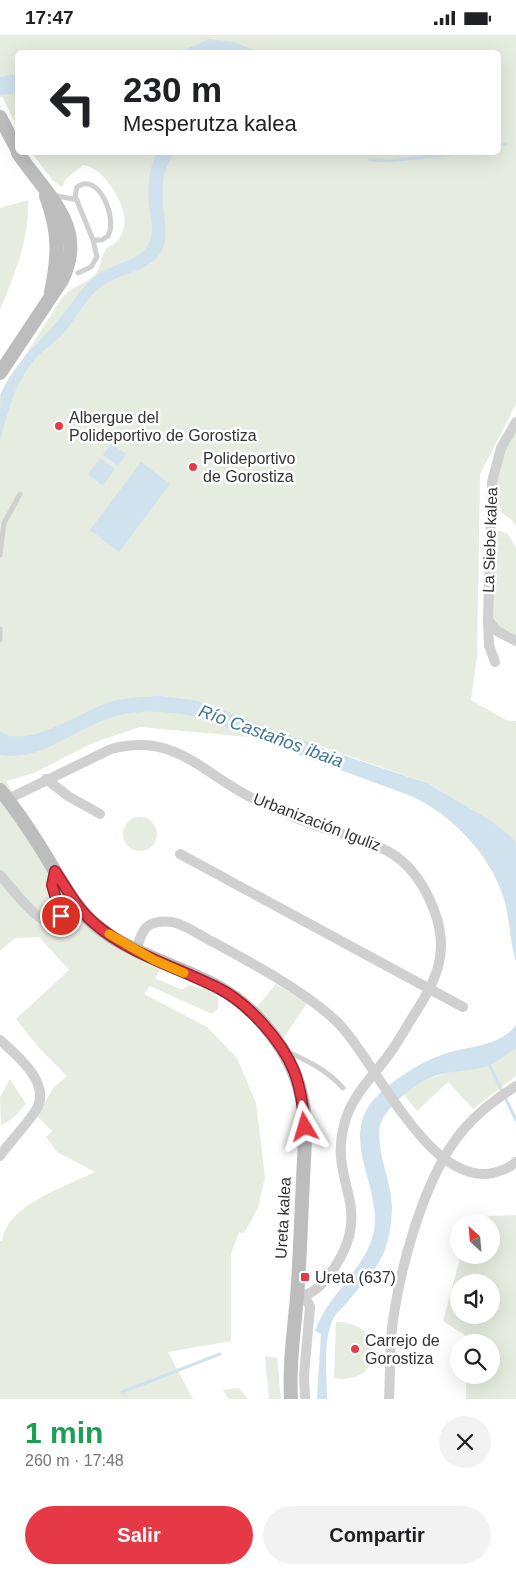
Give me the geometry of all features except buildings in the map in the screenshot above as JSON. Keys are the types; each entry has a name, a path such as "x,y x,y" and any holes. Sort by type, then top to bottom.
{"street":[{"path":"0,117 4,135 15,148"},
{"path":"0,373 29,333 52,296 73,271 63,259 60,225 47,195 20,155"},
{"path":"47,195 58,252 52,296"},
{"name":"La Siebe kalea","path":"495,662 489,645 488,620 492,482 501,448 516,422"},
{"path":"488,620 497,631 516,641"},
{"name":"Urbanización Iguliz","path":"4,794 46,779 111,749 127,745 159,746 182,754 214,776 258,801 310,823 370,841 394,853 414,872 435,912 442,949 438,971 430,990 390,1053 374,1072"},
{"path":"46,779 68,796 100,814"},
{"name":"Ureta kalea","path":"4,794 76,904 93,923 136,950 220,989 248,1009 284,1050 294,1071 304,1111 305,1127 301,1296 290,1380 292,1399"},
{"path":"180,854 464,1007"},
{"path":"0,875 38,917 52,924 58,922 61,916 52,885 55,871"},
{"path":"136,950 144,929 150,924 167,921 185,927 238,956 323,1009 340,1025 416,1129 444,1160 465,1173 478,1175 501,1171 516,1161"},
{"path":"0,1040 18,1055 36,1079 40,1090 40,1100 36,1111 0,1156"},
{"path":"301,1296 328,1277 347,1247 352,1228 352,1210 341,1160 343,1127 349,1107 374,1072"},
{"path":"389,1399 392,1338 401,1282 416,1224 444,1160 462,1130 512,1088"},
{"name":"Ureta kalea","path":"301,1296 310,1307 304,1375 305,1399"}],"lane":[{"path":"73,271 94,263 96,251 74,191 81,184 85,183 95,188 107,204 112,222 108,236 102,240 93,240"},
{"path":"47,195 77,200"},
{"path":"0,555 4,523 20,494"},
{"path":"0,629 0,640"},
{"path":"284,1050 312,1063 332,1076 343,1088"}],"shaded area":[{"path":"0,35 516,35 516,404 480,474 477,657 471,700 506,720 516,721 516,843 511,836 490,820 427,783 312,743 140,727 95,742 34,773 6,781 41,843 85,903 119,934 166,960 155,978 182,990 188,985 205,989 218,997 218,1008 212,1014 150,986 144,994 207,1027 237,1058 256,1103 265,1177 258,1208 244,1233 239,1232 231,1254 231,1341 168,1352 193,1399 0,1399 0,1241 2,1241 6,1228 14,1217 26,1207 54,1191 95,1172 57,1152 46,1137 52,1131 37,1116 53,1088 67,1076 40,1049 16,1019 69,970 39,937 15,938 0,951 0,394 62,298 69,291 94,276 105,251 121,235 124,223 123,210 118,197 97,171 83,165 66,179 62,187 53,181 34,155 501,155 501,50 15,50 15,123 2,96 0,97"},
{"path":"28,200 24,243 16,270 0,310 0,208"},
{"path":"516,422 516,526 512,520 502,513 492,482"},
{"path":"493,529 508,534 516,548 516,635 500,628 492,618"},
{"path":"140,817 147,818 152,822 156,827 156,841 152,846 147,850 140,851 133,850 128,846 124,841 123,834 124,827 128,822 133,818"},
{"path":"276,984 307,1003 283,1039 255,1009"},
{"path":"516,1048 516,1076 473,1109 448,1082 417,1111 404,1095 416,1085 430,1079 489,1062"},
{"path":"10,1079 26,1104 14,1117 1,1126 0,1097"},
{"path":"516,1215 516,1399 466,1399 466,1384 500,1384 500,1334 463,1334 443,1321 450,1295 450,1324 500,1324 500,1274 456,1274 459,1264 500,1264 500,1216"},
{"name":"Carrejo de Gorostiza","path":"336,1322 352,1324 364,1331 371,1341 373,1352 371,1363 364,1372 351,1378 334,1378"},
{"path":"265,1356 277,1358 281,1399 269,1399"},
{"path":"239,1388 248,1399 229,1399 223,1390"}],"water":[{"path":"209,39 234,42 253,50 184,50"},
{"path":"15,74 15,93 0,95 0,77"},
{"path":"156,155 174,155 167,166 163,180 166,234 164,245 159,255 147,266 110,281 98,289 63,333 36,358 17,387 0,442 1,393 13,371 94,277 139,255 148,245 152,235 148,198 152,165"},
{"path":"111,443 126,454 118,466 103,455"},
{"path":"100,458 115,469 103,486 88,474"},
{"path":"141,462 170,484 119,552 90,530"},
{"name":"Río Castaños ibaia","path":"161,696 198,701 328,750 427,783 490,820 511,836 516,843 516,961 505,901 487,863 466,835 440,813 411,796 194,716 171,713 139,712 118,716 93,725 42,750 15,756 0,755 0,731 10,736 38,733 113,701"},
{"path":"516,1025 516,1048 506,1056 481,1068 441,1074 428,1079 407,1092 385,1115 379,1135 380,1148 392,1200 388,1240 375,1269 332,1321 326,1352 327,1399 317,1399 321,1334 315,1331 331,1302 361,1262 374,1232 375,1215 373,1200 360,1139 361,1124 366,1110 377,1096 417,1066 453,1051 493,1042 501,1038"}],"waterway":[{"path":"501,145 506,144"},
{"path":"370,160 390,161 441,155"},
{"path":"488,1062 516,1120"},
{"path":"122,1392 220,1354"}],"slow traffic":[{"path":"109,934 154,960 184,973"}],"place":[{"name":"Albergue del Polideportivo de Gorostiza","path":"59,426"},
{"name":"Polideportivo de Gorostiza","path":"193,467"},
{"name":"Ureta (637)","path":"305,1277"},
{"name":"Carrejo de Gorostiza","path":"355,1349"}],"route":[{"path":"61,916 52,885 55,871 76,904 93,923 113,937 154,960 220,989 248,1009 284,1050 294,1071 301,1094 305,1127"}]}
